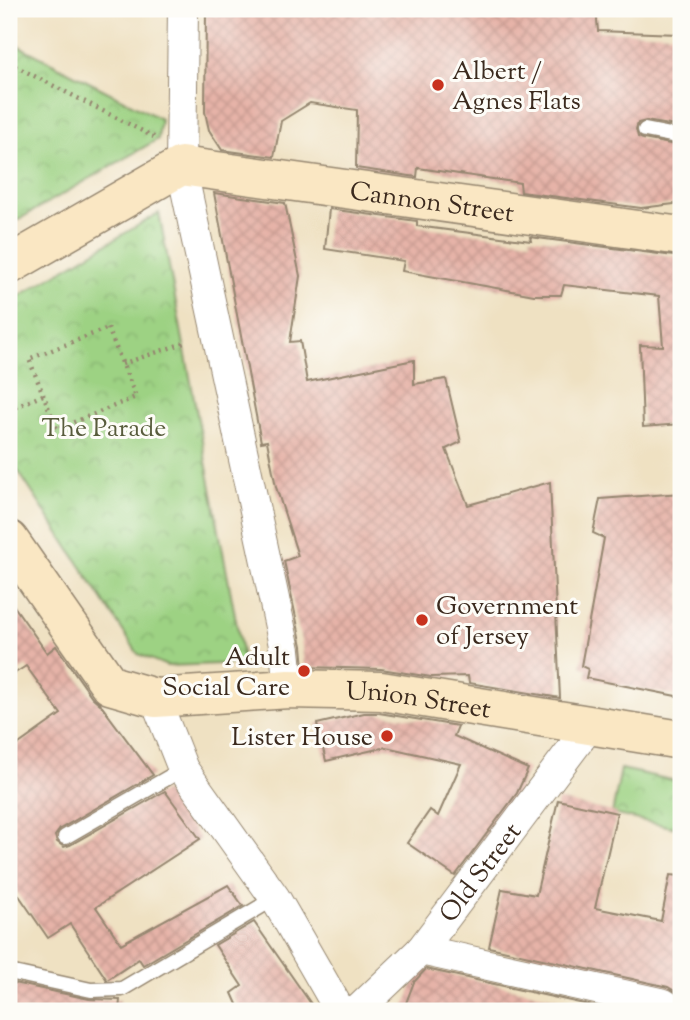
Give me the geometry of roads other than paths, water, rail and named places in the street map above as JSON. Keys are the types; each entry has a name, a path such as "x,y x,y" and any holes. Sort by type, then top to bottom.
{"main road":[{"name":"Cannon Street","path":"181,166 681,236"},
{"path":"9,265 181,166"},
{"path":"9,540 110,685 155,698"},
{"name":"Union Street","path":"155,698 289,689 381,691 681,740"}],"street":[{"path":"183,9 181,166 285,650 289,689"},
{"path":"155,698 183,769 275,898 340,1011"},
{"name":"Old Street","path":"357,1011 421,950 592,724"},
{"path":"421,950 664,1004 674,1011"}],"lane":[{"path":"645,131 681,137"},
{"path":"65,837 183,769"},
{"path":"9,972 91,990 122,989 275,898"}],"place":[{"name":"Albert / Agnes Flats","path":"438,85"},
{"name":"Government of Jersey","path":"422,620"},
{"name":"Adult Social Care","path":"304,671"},
{"name":"Lister House","path":"387,736"}],"park label":[{"name":"The Parade","path":"104,427"}]}
